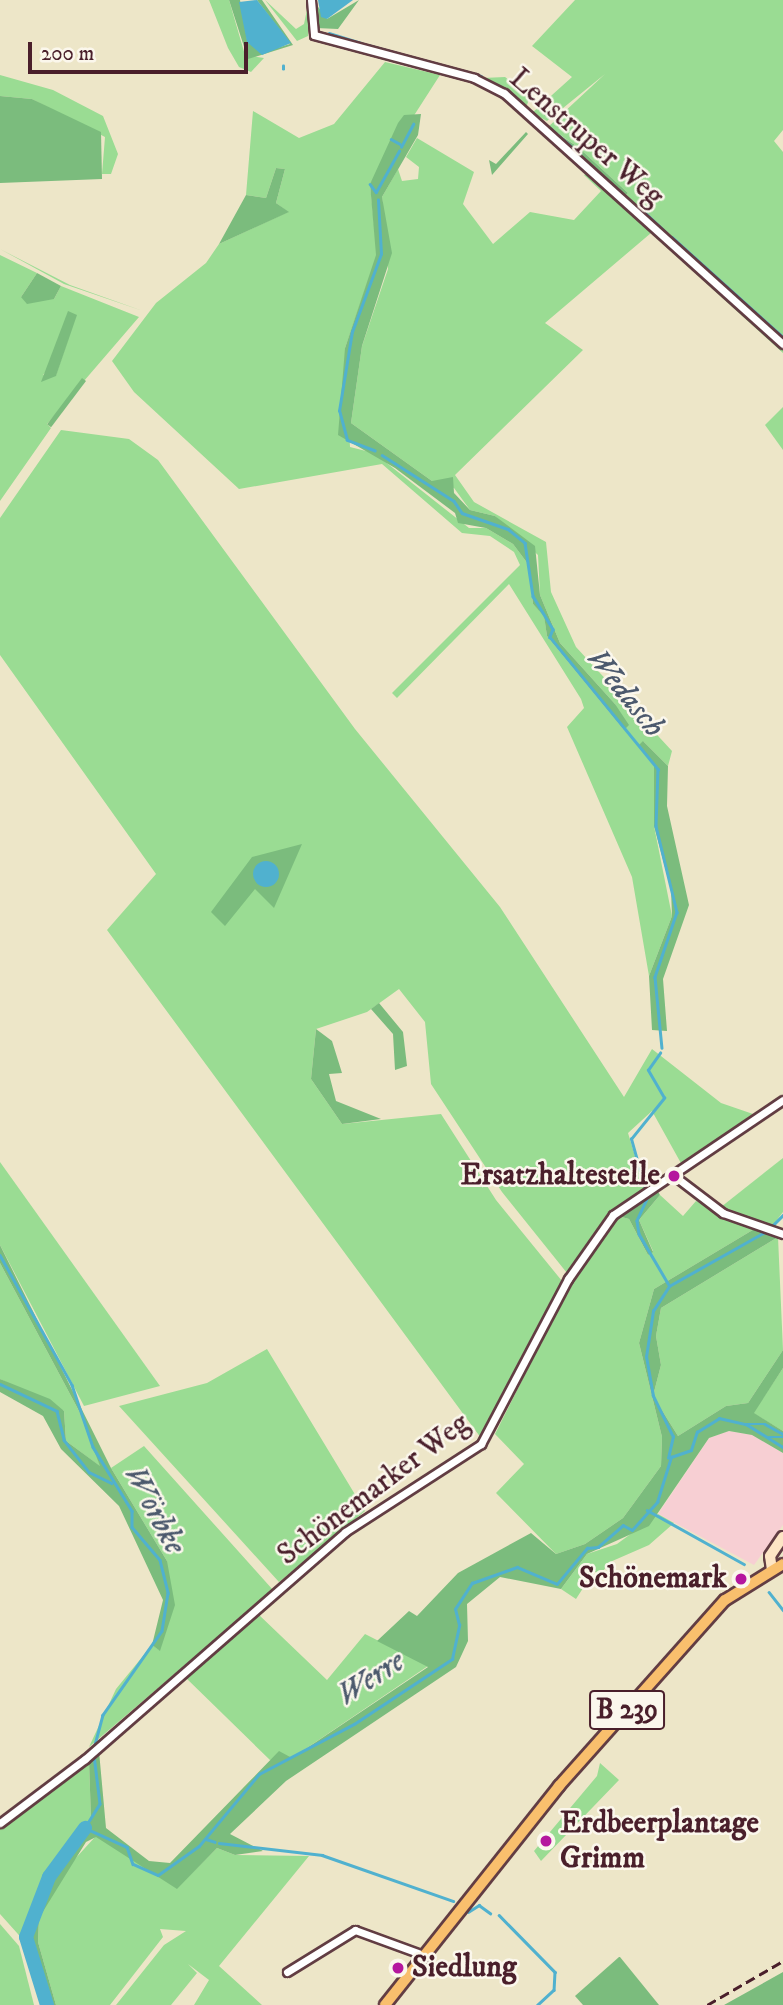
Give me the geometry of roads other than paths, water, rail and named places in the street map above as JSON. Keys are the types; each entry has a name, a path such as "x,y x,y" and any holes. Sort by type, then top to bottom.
{"main road":[{"name":"B 239","path":"377,2005 391,1992 538,1811 719,1612 740,1592 783,1563"},
{"name":"B 239","path":"384,2005 391,1992"}],"street":[{"name":"Lenstruper Weg","path":"311,0 314,35 474,78 504,93 783,344"},
{"name":"Schönemarker Weg","path":"0,1823 90,1755 345,1532 481,1444 568,1279 601,1231 623,1207 677,1178 783,1100"},
{"path":"677,1178 723,1213 783,1234"},
{"path":"772,1570 770,1556 783,1537"},
{"path":"287,1972 355,1930 421,1954"}],"water":[{"path":"257,0 291,43 262,55 247,42 239,2"},
{"path":"318,0 353,0 327,19 321,17"},
{"path":"266,861 275,865 279,874 275,883 266,887 257,883 253,874 257,865"}],"waterway":[{"path":"329,33 361,43"},
{"path":"368,45 411,57"},
{"path":"418,59 481,76"},
{"path":"401,147 413,124"},
{"path":"550,128 580,154"},
{"path":"391,139 400,144"},
{"path":"376,192 399,151"},
{"path":"370,184 376,192"},
{"name":"Wedasch","path":"375,451 347,440 339,411 352,332 381,254 378,200"},
{"path":"641,209 666,232"},
{"path":"672,237 783,337"},
{"name":"Wedasch","path":"382,455 454,501 462,513 508,529 525,543 533,596 553,629 550,637 658,769 656,826 677,912 655,977 662,1048"},
{"name":"Wedasch","path":"645,1189 631,1139 664,1098 648,1070 660,1053"},
{"name":"Wedasch","path":"648,1197 637,1221 639,1234 669,1285"},
{"path":"773,1225 783,1215"},
{"path":"668,1458 673,1437 653,1396 646,1357 653,1311 669,1286 765,1232"},
{"name":"Wörbke","path":"0,1255 72,1385 93,1447 132,1511 132,1527 160,1560 168,1593 162,1631 103,1715 94,1748"},
{"path":"0,1384 57,1411 64,1440 89,1472 112,1483"},
{"name":"Werre","path":"94,1755 100,1804 85,1828 127,1847 133,1864 158,1875 199,1846 259,1774 354,1724 452,1659 459,1625 455,1609 472,1583 517,1567 557,1584 587,1548 598,1547 623,1525 632,1530 657,1502 671,1457 691,1450 697,1432 719,1418 746,1424 783,1447"},
{"path":"748,1424 765,1424 783,1434"},
{"path":"769,1437 783,1437"},
{"path":"647,1510 744,1564"},
{"path":"769,1592 783,1610"},
{"name":"Werre","path":"47,2005 26,1937 49,1877 85,1828"},
{"path":"206,1839 215,1842"},
{"path":"219,1843 322,1855 453,1901"},
{"path":"468,1912 479,1905 490,1913"},
{"path":"499,1915 555,1972 554,1990 538,2005"}],"railway":[{"path":"707,2005 783,1961"}],"place":[{"name":"Ersatzhaltestelle","path":"674,1176"},
{"name":"Schönemark","path":"741,1579"},
{"name":"Erdbeerplantage Grimm","path":"546,1841"},
{"name":"Siedlung","path":"398,1968"}]}
